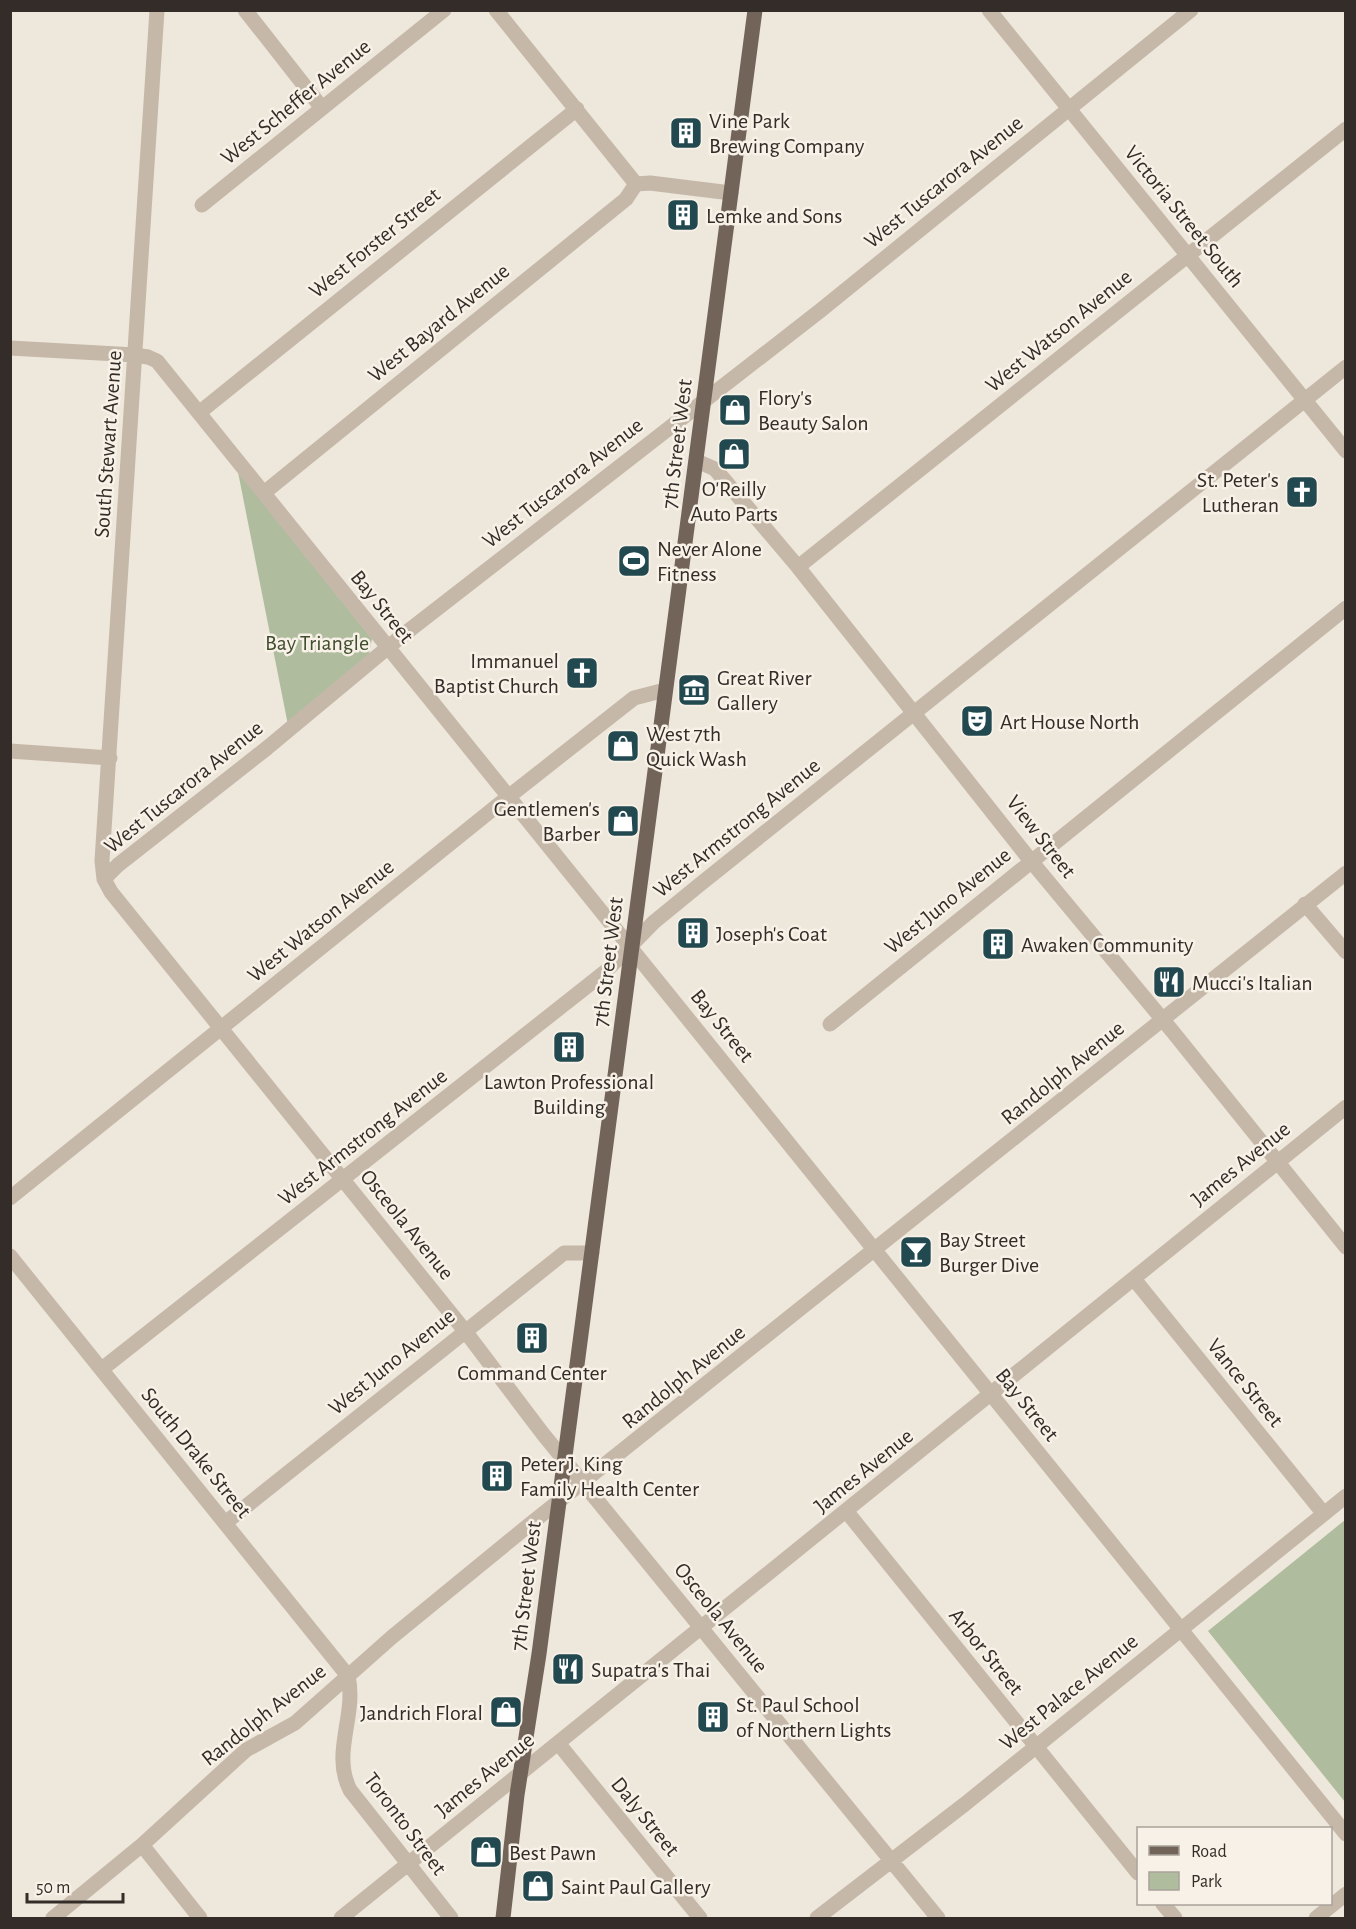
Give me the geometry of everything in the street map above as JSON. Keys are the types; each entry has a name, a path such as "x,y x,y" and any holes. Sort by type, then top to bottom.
{"main road":[{"name":"7th Street West","path":"503,1918 517,1795 592,1253 755,10"}],"street":[{"name":"South Stewart Avenue","path":"104,879 102,861 158,10"},
{"path":"245,10 322,108"},
{"name":"West Scheffer Avenue","path":"202,204 444,10"},
{"path":"496,10 636,184 650,183 731,193"},
{"name":"Victoria Street South","path":"989,10 1346,451"},
{"name":"West Tuscarora Avenue","path":"104,879 118,864 281,737 387,648 704,402 1191,10"},
{"name":"West Forster Street","path":"200,412 577,109"},
{"name":"West Watson Avenue","path":"798,567 1346,129"},
{"name":"West Bayard Avenue","path":"265,492 626,199 636,184"},
{"name":"Bay Street","path":"10,348 135,355 157,361 265,492 387,648 632,946 1346,1834"},
{"name":"West Armstrong Avenue","path":"102,1370 605,972 654,922 689,893 1346,367"},
{"name":"View Street","path":"697,461 715,469 798,567 1032,861 1346,1247"},
{"name":"West Juno Avenue","path":"830,1024 1346,608"},
{"name":"West Watson Avenue","path":"10,1198 634,698 665,690"},
{"path":"10,751 110,758"},
{"name":"Randolph Avenue","path":"53,1918 142,1845 246,1750 295,1723 410,1623 1346,873"},
{"name":"Osceola Avenue","path":"104,879 111,892 465,1331 543,1434 938,1918"},
{"path":"1305,904 1346,952"},
{"name":"James Avenue","path":"341,1918 522,1770 847,1512 1346,1107"},
{"name":"West Juno Avenue","path":"225,1523 564,1253 592,1253"},
{"name":"South Drake Street","path":"10,1256 348,1676"},
{"name":"Vance Street","path":"1134,1279 1324,1514"},
{"name":"West Palace Avenue","path":"817,1918 892,1861 1346,1496"},
{"name":"Arbor Street","path":"847,1512 1137,1872"},
{"name":"Toronto Street","path":"348,1676 351,1688 341,1759 344,1779 407,1865 452,1918"},
{"name":"Daly Street","path":"558,1743 700,1918"},
{"path":"142,1845 200,1918"},
{"path":"1316,1918 1346,1894"},
{"path":"1164,1905 1175,1918"}],"green space":[{"name":"Bay Triangle","path":"238,472 372,639 369,654 288,725"},
{"path":"1345,1520 1345,1802 1208,1631"}],"place":[{"name":"Vine Park Brewing Company","path":"686,133"},
{"name":"Lemke and Sons","path":"683,215"},
{"name":"Flory's Beauty Salon","path":"735,410"},
{"name":"O'Reilly Auto Parts","path":"734,454"},
{"name":"St. Peter's Lutheran","path":"1302,492"},
{"name":"Never Alone Fitness","path":"634,561"},
{"name":"Immanuel Baptist Church","path":"582,673"},
{"name":"Great River Gallery","path":"694,690"},
{"name":"Art House North","path":"977,721"},
{"name":"West 7th Quick Wash","path":"623,746"},
{"name":"Gentlemen's Barber","path":"623,821"},
{"name":"Joseph's Coat","path":"693,933"},
{"name":"Awaken Community","path":"998,944"},
{"name":"Mucci's Italian","path":"1169,982"},
{"name":"Lawton Professional Building","path":"569,1047"},
{"name":"Bay Street Burger Dive","path":"916,1252"},
{"name":"Command Center","path":"532,1338"},
{"name":"Peter J. King Family Health Center","path":"497,1476"},
{"name":"Supatra's Thai","path":"568,1669"},
{"name":"Jandrich Floral","path":"506,1712"},
{"name":"St. Paul School of Northern Lights","path":"713,1717"},
{"name":"Best Pawn","path":"486,1852"},
{"name":"Saint Paul Gallery","path":"538,1886"}]}
